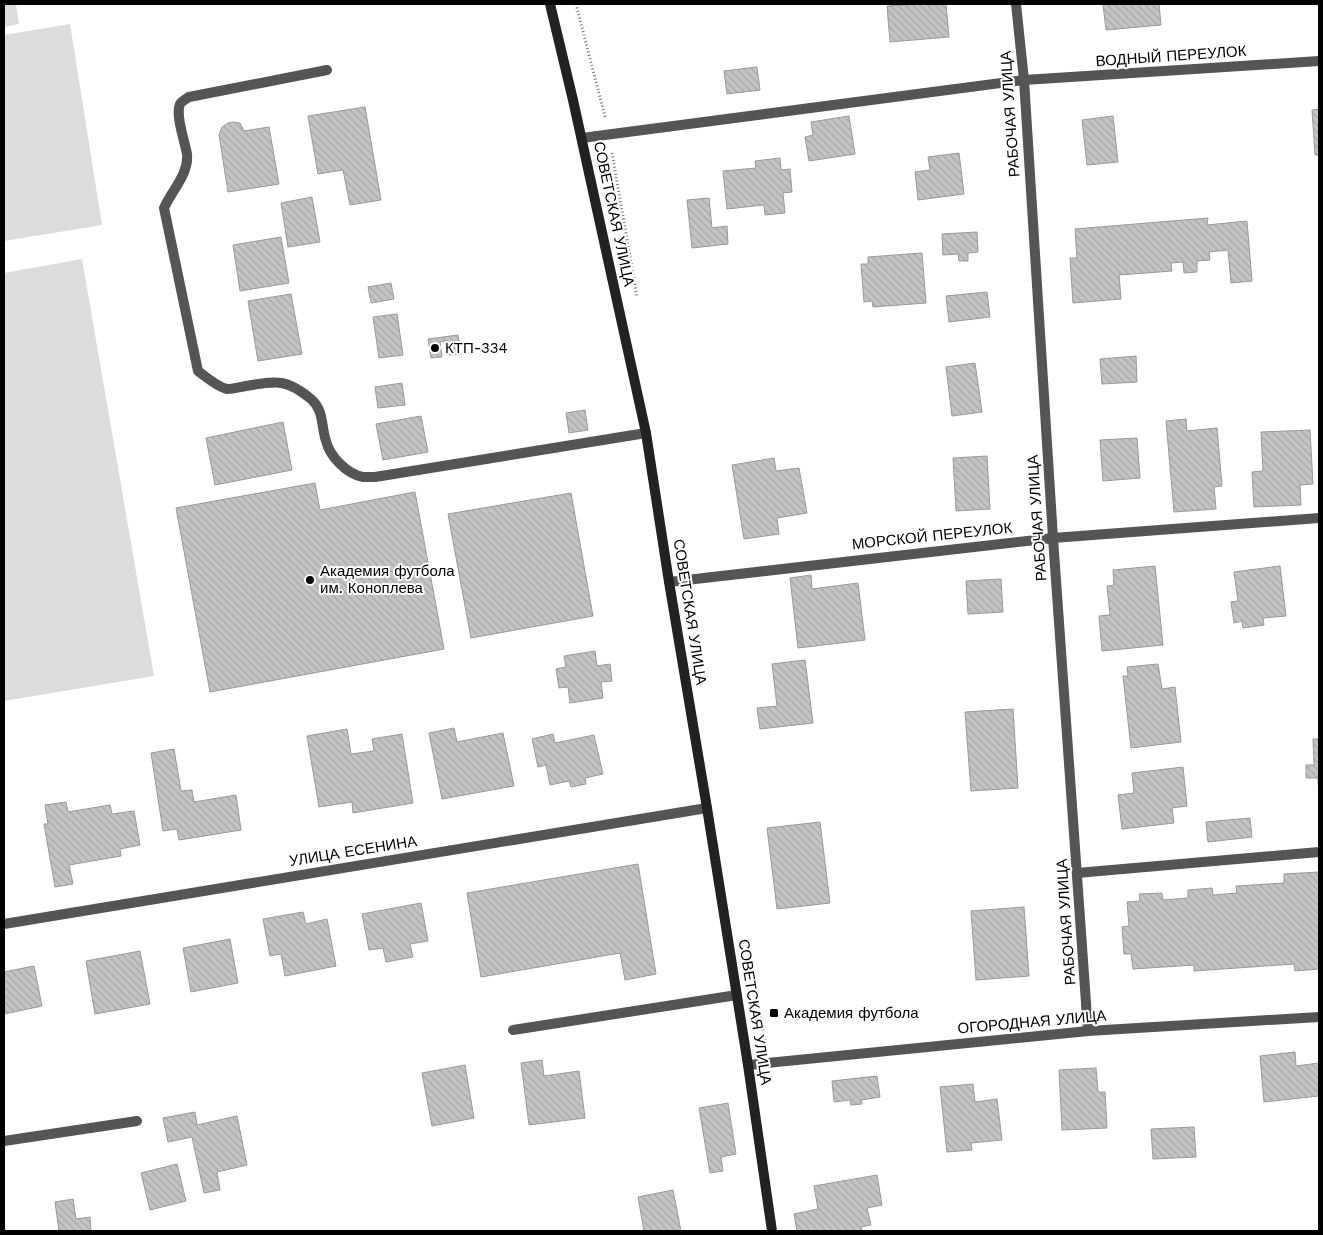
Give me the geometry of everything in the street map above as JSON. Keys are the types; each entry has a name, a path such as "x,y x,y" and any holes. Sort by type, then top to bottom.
{"main road":[{"name":"СОВЕТСКАЯ УЛИЦА","path":"550,4 582,138 646,433 737,995 772,1231"}],"street":[{"name":"РАБОЧАЯ УЛИЦА","path":"1016,4 1024,80 1053,538 1088,1031"},
{"name":"ВОДНЫЙ ПЕРЕУЛОК","path":"582,138 1024,80 1319,60"},
{"path":"327,70 189,97 180,103 178,112 187,155 186,165 164,208 198,371 217,385 225,388 272,382 283,382 292,386 311,399 319,408 326,441 331,454 352,472 362,477 375,477 646,433"},
{"name":"МОРСКОЙ ПЕРЕУЛОК","path":"669,582 1053,538 1319,518"},
{"name":"УЛИЦА ЕСЕНИНА","path":"4,924 707,808"},
{"path":"1077,873 1319,852"},
{"path":"513,1030 737,995"},
{"name":"ОГОРОДНАЯ УЛИЦА","path":"748,1065 1088,1031 1319,1017"},
{"path":"4,1141 137,1121"}],"shaded area":[{"path":"4,4 16,4 19,24 4,27"},
{"path":"70,24 102,225 4,241 4,35"},
{"path":"82,259 154,676 4,701 4,273"}],"building":[{"path":"946,4 949,37 890,42 887,6"},
{"path":"1103,4 1159,4 1161,25 1106,30"},
{"path":"757,67 760,90 727,94 724,71"},
{"path":"365,107 381,200 350,205 343,170 318,174 308,116"},
{"path":"1319,109 1319,155 1315,155 1312,110"},
{"path":"849,116 855,154 809,161 805,137 813,135 811,122"},
{"path":"1113,116 1118,162 1087,165 1082,120"},
{"path":"233,122 240,123 244,131 269,127 279,184 228,192 219,135 222,127"},
{"path":"959,153 964,194 918,200 915,172 930,170 928,157"},
{"path":"780,158 781,170 790,169 792,192 783,193 785,213 765,215 764,205 727,209 723,171 756,168 755,161"},
{"path":"312,197 320,242 288,247 281,203"},
{"path":"709,198 712,228 727,226 728,244 692,248 687,200"},
{"path":"1208,218 1207,225 1247,221 1252,281 1231,283 1228,250 1209,252 1210,260 1197,261 1197,272 1184,273 1183,262 1171,263 1172,271 1119,275 1121,299 1073,303 1070,258 1077,258 1075,229"},
{"path":"977,232 978,252 968,253 968,261 959,261 958,254 943,255 942,234"},
{"path":"281,237 289,283 240,291 233,245"},
{"path":"922,253 926,303 873,307 872,301 864,302 861,264 868,264 868,257"},
{"path":"391,283 394,299 371,303 368,287"},
{"path":"987,292 990,317 949,322 946,296"},
{"path":"291,294 302,354 258,361 248,301"},
{"path":"397,314 403,355 379,358 373,317"},
{"name":"КТП-334","path":"458,335 461,354 449,355 448,341 440,342 442,357 431,358 428,339"},
{"path":"1136,356 1137,382 1102,384 1100,359"},
{"path":"975,363 982,412 952,416 946,367"},
{"path":"402,383 405,405 378,408 375,387"},
{"path":"585,410 588,430 569,433 566,413"},
{"path":"421,416 428,452 383,460 376,424"},
{"path":"1186,419 1187,431 1217,428 1222,486 1214,487 1216,509 1174,512 1166,421"},
{"path":"283,422 292,470 215,485 206,438"},
{"path":"1310,430 1313,484 1300,485 1301,505 1254,507 1252,472 1263,471 1261,432"},
{"path":"1137,438 1140,478 1103,481 1100,440"},
{"path":"987,456 990,509 956,511 953,458"},
{"path":"774,458 776,471 799,468 807,513 777,518 779,534 744,539 732,465"},
{"name":"Академия футбола им. Коноплева","path":"315,483 320,510 415,492 444,649 210,692 176,508"},
{"path":"571,493 593,616 471,638 448,514"},
{"path":"1155,566 1163,645 1102,651 1099,616 1110,615 1107,586 1114,585 1113,570"},
{"path":"1280,566 1286,616 1263,618 1264,625 1243,628 1242,621 1234,623 1231,602 1238,601 1234,572"},
{"path":"811,575 812,589 858,583 865,640 798,648 790,578"},
{"path":"1001,579 1003,612 968,614 966,581"},
{"path":"595,651 597,666 610,664 612,681 601,682 603,698 570,703 568,687 559,688 556,669 566,667 564,656"},
{"path":"805,660 813,723 760,729 757,708 777,706 772,664"},
{"path":"1158,664 1162,689 1175,687 1181,742 1131,748 1123,676 1128,676 1127,667"},
{"path":"1013,709 1018,788 971,791 965,712"},
{"path":"454,728 457,742 503,733 514,786 442,799 429,733"},
{"path":"347,729 351,754 374,751 372,739 402,734 413,803 353,813 352,802 319,807 307,736"},
{"path":"553,734 555,743 594,735 603,774 585,778 586,784 571,787 569,781 550,785 546,765 538,767 532,739"},
{"path":"1313,739 1319,739 1319,797 1318,778 1306,778 1306,765 1314,765"},
{"path":"174,749 181,791 192,790 194,802 236,795 241,830 179,840 177,829 163,831 151,753"},
{"path":"1183,767 1187,806 1172,808 1174,823 1122,829 1118,795 1134,793 1132,773"},
{"path":"66,802 68,812 110,805 112,814 134,811 140,845 120,849 121,856 69,865 73,884 55,887 44,824 48,824 45,805"},
{"path":"1250,818 1252,837 1208,842 1206,822"},
{"path":"820,822 830,903 777,909 767,828"},
{"path":"638,864 656,974 625,980 620,953 481,977 467,893"},
{"path":"1319,872 1319,969 1295,971 1294,964 1194,971 1194,965 1133,969 1131,954 1124,954 1122,927 1129,926 1127,902 1140,901 1139,894 1162,893 1163,900 1188,898 1188,890 1212,888 1213,895 1237,893 1236,886 1284,883 1284,874"},
{"path":"421,903 428,941 410,944 413,957 386,962 383,948 369,950 362,914"},
{"path":"1024,907 1029,976 976,980 971,911"},
{"path":"303,912 306,924 327,919 336,966 285,976 281,954 270,956 263,919"},
{"path":"230,939 238,983 191,992 183,948"},
{"path":"140,951 150,1004 95,1014 86,961"},
{"path":"34,966 42,1006 4,1014 4,972"},
{"path":"1295,1052 1296,1066 1319,1063 1319,1096 1264,1102 1260,1056"},
{"path":"542,1060 544,1076 579,1071 585,1118 529,1125 521,1063"},
{"path":"465,1065 474,1118 432,1126 422,1073"},
{"path":"1096,1068 1098,1092 1105,1092 1107,1128 1062,1130 1059,1070"},
{"path":"877,1076 880,1097 861,1100 862,1104 851,1105 850,1100 834,1102 832,1081"},
{"path":"973,1084 975,1102 997,1099 1002,1140 971,1143 972,1150 947,1152 940,1087"},
{"path":"728,1103 736,1154 721,1157 723,1171 710,1173 699,1108"},
{"path":"195,1112 197,1125 237,1116 247,1165 217,1172 220,1190 204,1193 192,1137 168,1142 163,1118"},
{"path":"1194,1127 1196,1157 1153,1159 1151,1129"},
{"path":"177,1164 186,1201 150,1210 141,1173"},
{"path":"877,1175 882,1205 867,1208 871,1225 861,1227 862,1231 797,1231 794,1214 818,1209 814,1186"},
{"path":"673,1190 681,1231 644,1231 638,1197"},
{"path":"73,1199 76,1219 90,1217 91,1231 59,1231 55,1202"}],"place":[{"name":"КТП-334","path":"435,348"},
{"name":"Академия футбола им. Коноплева","path":"310,580"},
{"name":"Академия футбола","path":"774,1013"}]}
